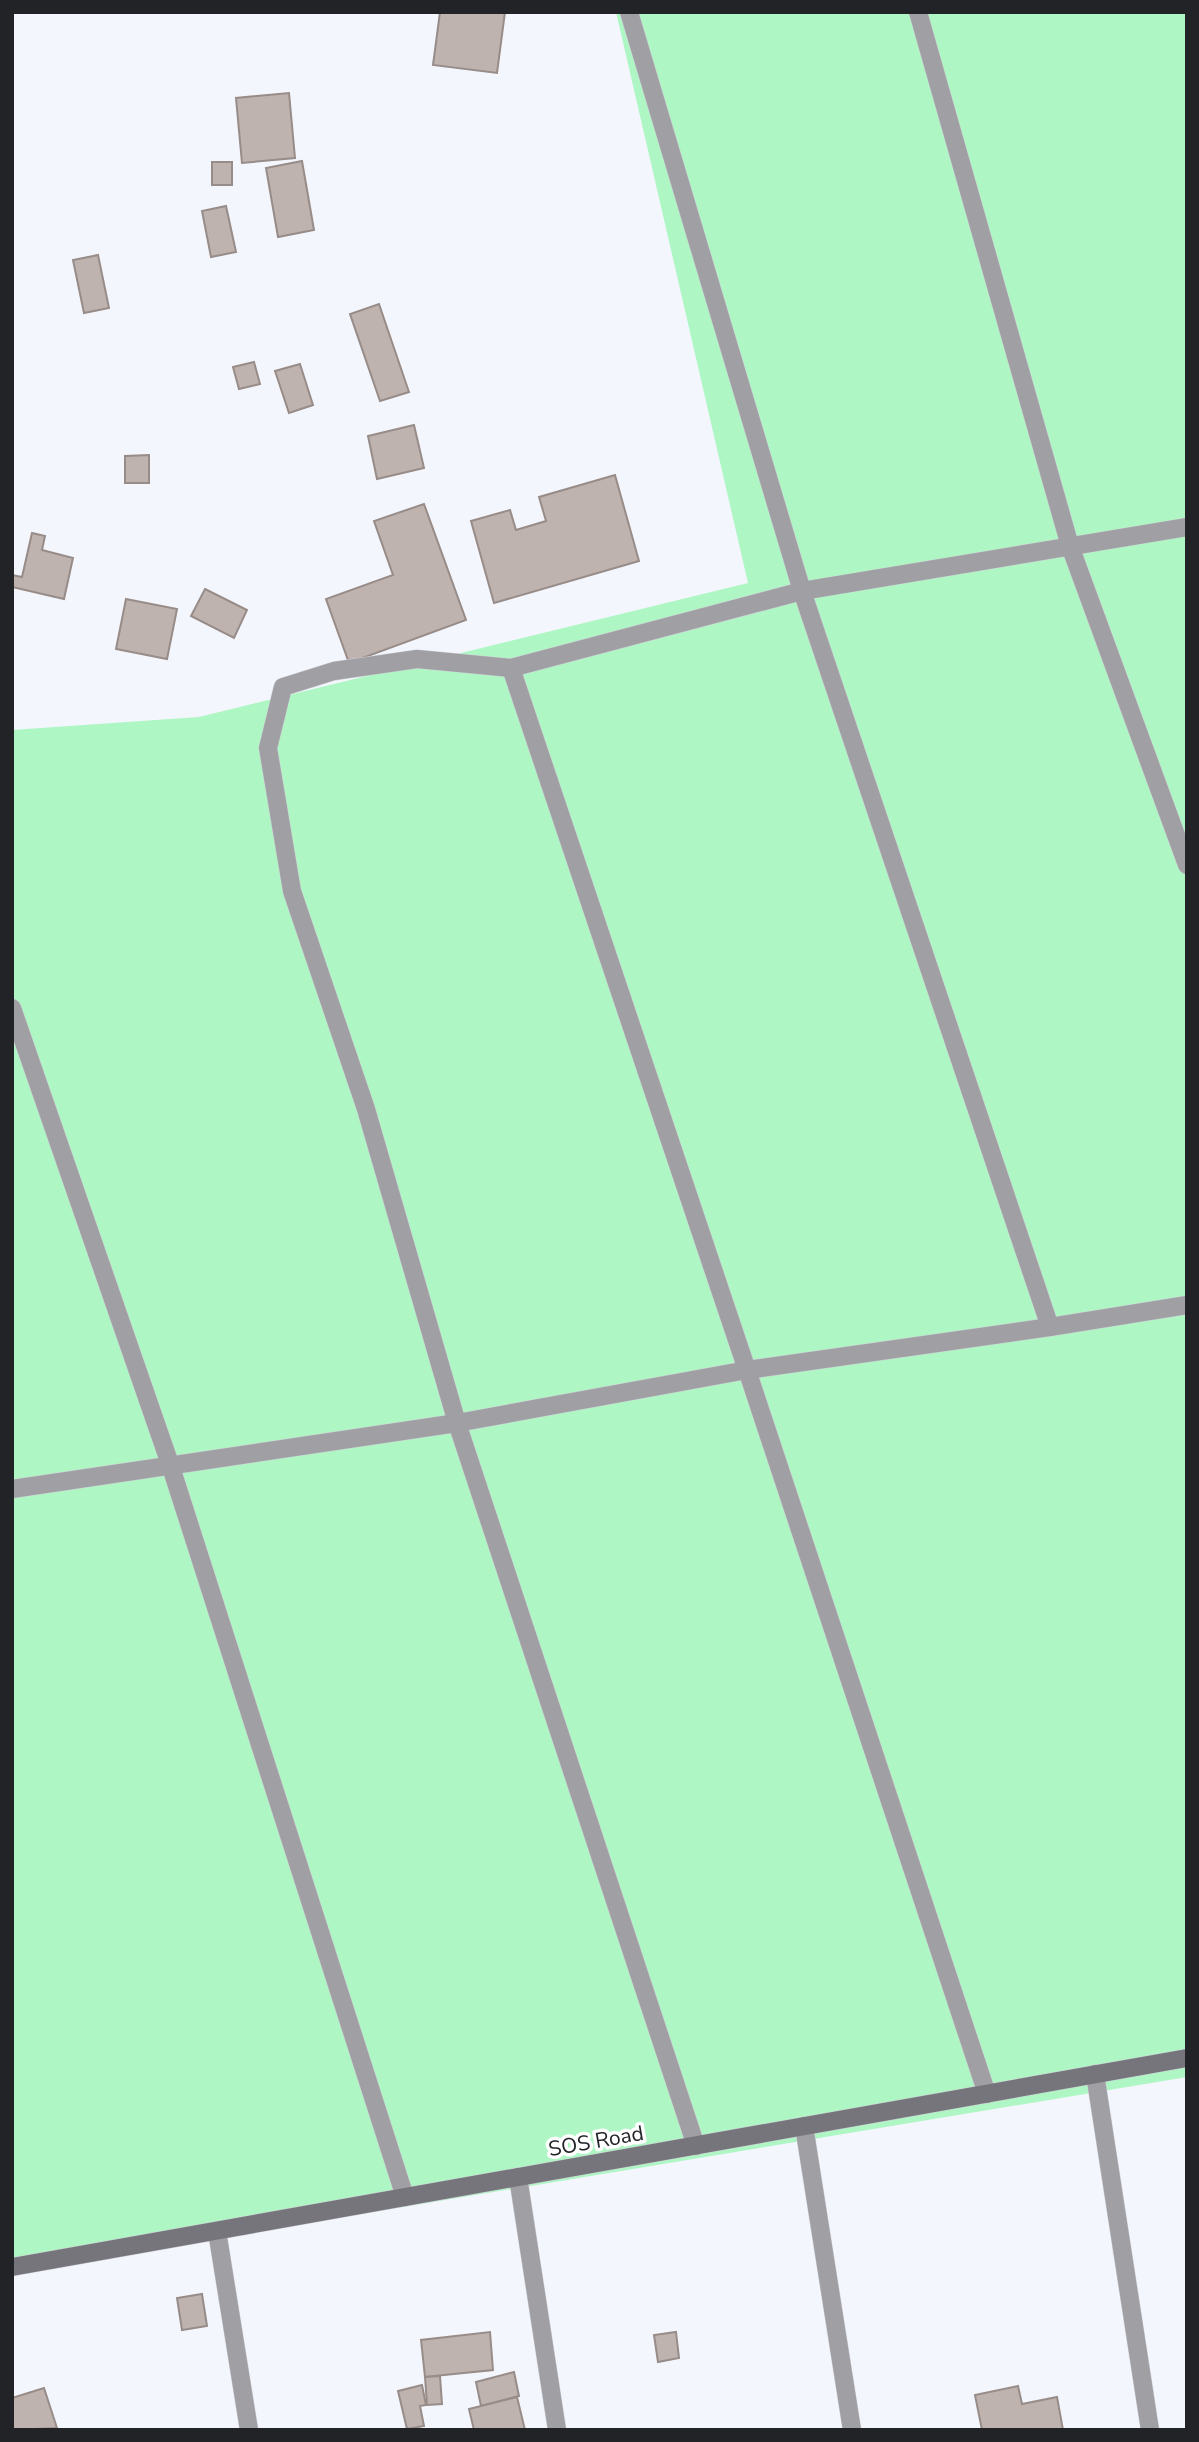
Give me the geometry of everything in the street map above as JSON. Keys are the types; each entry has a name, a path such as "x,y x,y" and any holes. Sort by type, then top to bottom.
{"street":[{"path":"629,12 802,591 1050,1327"},
{"path":"918,12 1070,545 1187,865"},
{"path":"696,2146 457,1423 366,1109 292,891 268,748 283,688 334,671 417,659 511,667 802,591 1187,527"},
{"path":"511,667 986,2094"},
{"path":"12,1008 170,1464 405,2197"},
{"path":"12,1489 457,1423 747,1370 1187,1305"},
{"name":"SOS Road","path":"12,2267 1187,2058"},
{"path":"1095,2074 1150,2430"},
{"path":"804,2126 852,2430"},
{"path":"518,2177 557,2430"},
{"path":"217,2231 249,2430"}],"green space":[{"path":"616,12 1187,12 1187,2077 12,2272 12,730 199,717 748,583"}],"building":[{"path":"440,12 505,12 497,73 433,65"},
{"path":"289,93 295,158 242,163 236,98"},
{"path":"302,161 314,230 278,237 266,168"},
{"path":"212,162 232,162 232,185 212,185"},
{"path":"226,206 236,252 211,257 202,211"},
{"path":"98,255 109,308 84,313 73,260"},
{"path":"379,304 409,392 380,401 350,314"},
{"path":"254,362 260,384 239,389 233,367"},
{"path":"300,364 313,405 289,413 275,371"},
{"path":"414,425 424,468 377,479 368,436"},
{"path":"149,455 149,483 125,483 125,456"},
{"path":"615,475 639,561 494,603 471,521 510,510 516,530 546,521 539,497"},
{"path":"424,504 466,620 349,663 326,599 393,575 374,521"},
{"path":"32,533 45,536 42,550 73,558 64,599 12,587 12,575 22,577"},
{"path":"205,589 247,610 234,638 191,616"},
{"path":"126,599 177,609 167,659 116,649"},
{"path":"202,2294 207,2326 182,2330 177,2298"},
{"path":"490,2332 493,2370 425,2377 421,2340"},
{"path":"676,2332 679,2358 658,2362 654,2335"},
{"path":"514,2372 519,2396 481,2406 476,2382"},
{"path":"440,2376 442,2404 427,2405 425,2377"},
{"path":"422,2385 426,2405 420,2406 424,2426 407,2429 398,2391"},
{"path":"1018,2386 1022,2404 1057,2397 1063,2430 982,2430 975,2395"},
{"path":"44,2388 57,2428 12,2430 12,2398"},
{"path":"517,2397 525,2430 474,2430 469,2409"}]}
